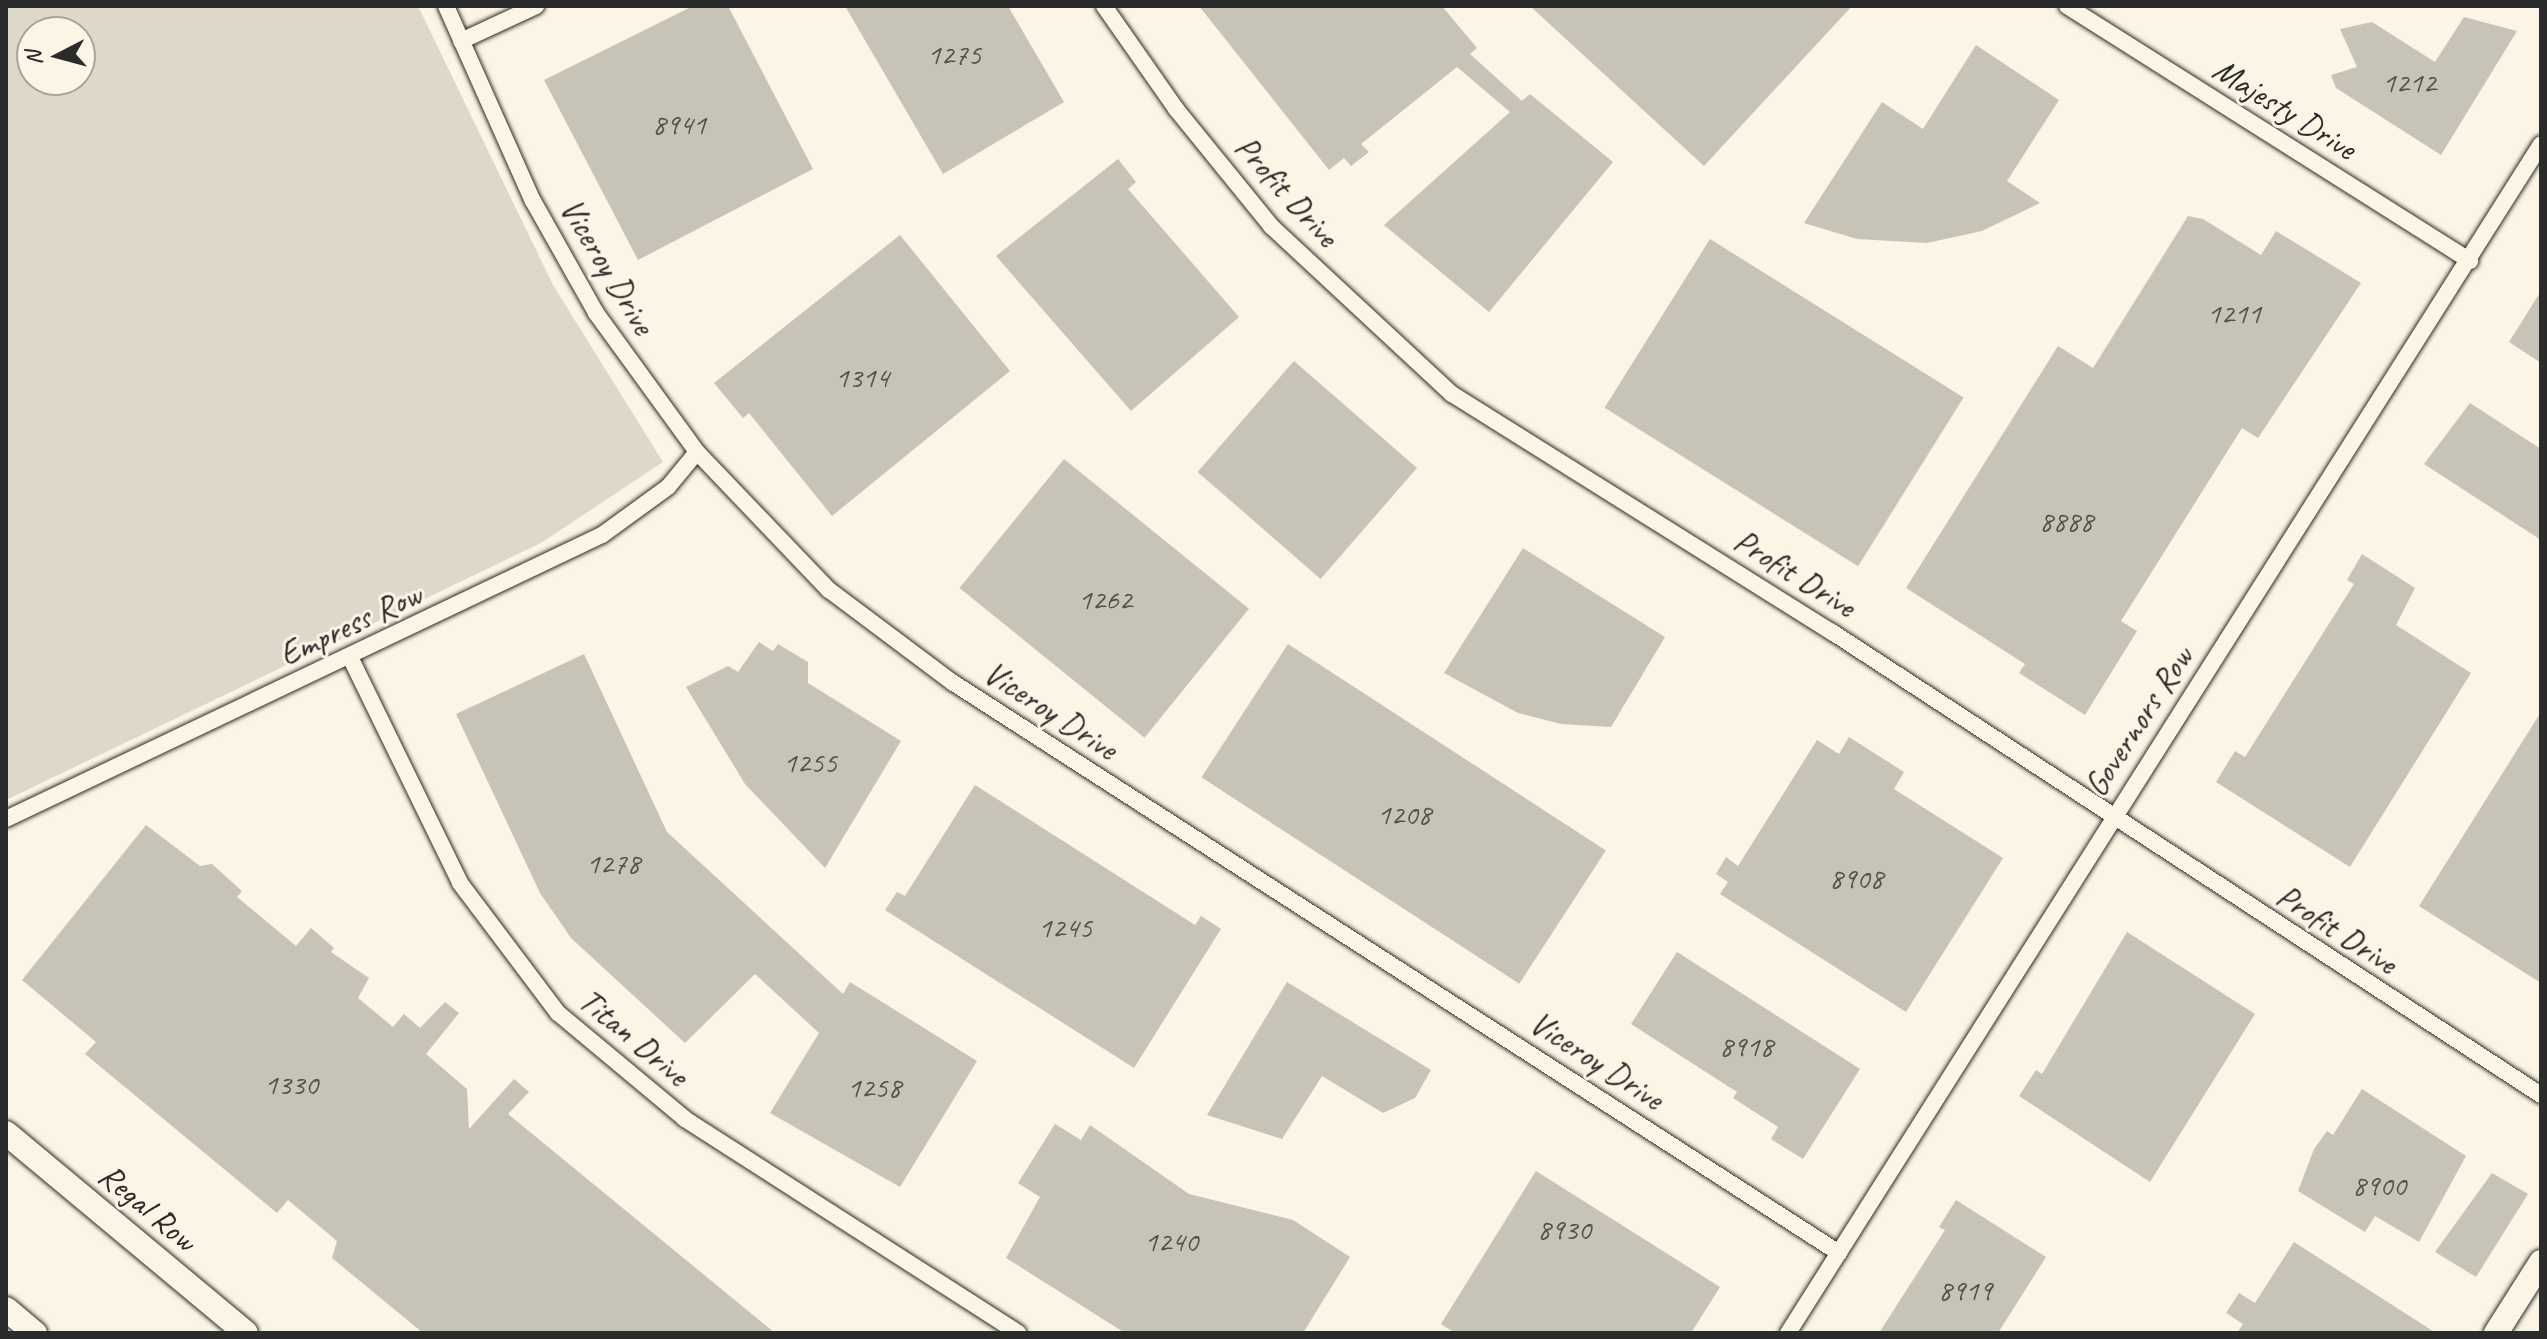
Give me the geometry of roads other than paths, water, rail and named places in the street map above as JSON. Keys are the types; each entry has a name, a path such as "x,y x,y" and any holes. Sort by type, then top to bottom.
{"main road":[{"name":"Regal Row","path":"6,1133 246,1333"},
{"path":"2496,1333 2541,1262"},
{"path":"6,1309 35,1333"}],"street":[{"name":"Viceroy Drive","path":"446,6 533,201 596,313 697,452 829,590 952,682 1839,1253"},
{"path":"461,41 536,6"},
{"name":"Profit Drive","path":"1104,6 1176,109 1271,226 1452,394 2541,1095"},
{"name":"Majesty Drive","path":"2067,6 2470,261"},
{"name":"Governors Row","path":"1788,1333 2112,817 2470,261 2541,144"},
{"name":"Empress Row","path":"6,819 350,657 630,520 697,452"},
{"name":"Titan Drive","path":"350,657 460,883 558,1013 685,1119 1018,1333"}]}
